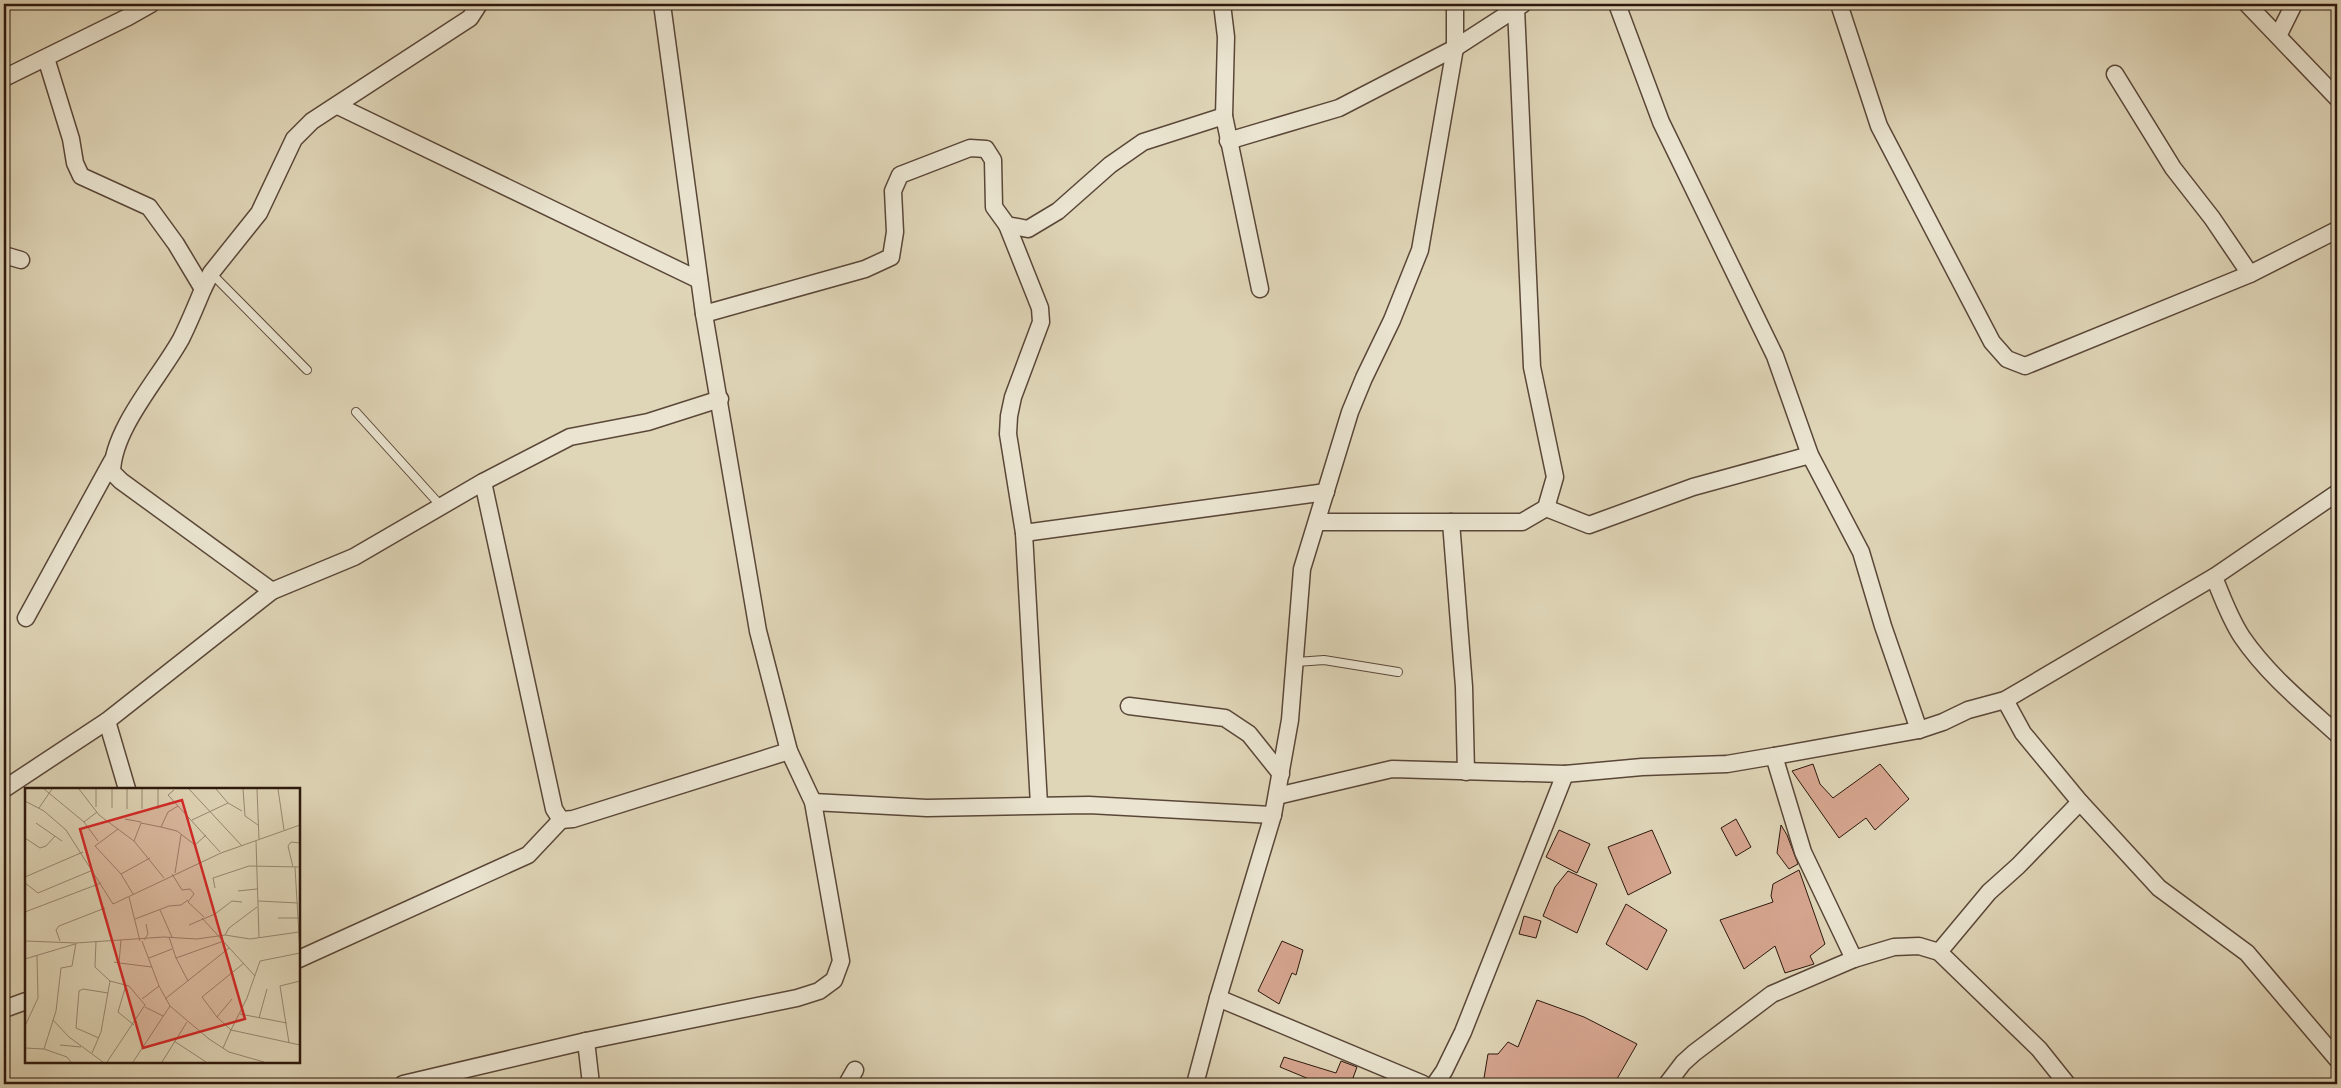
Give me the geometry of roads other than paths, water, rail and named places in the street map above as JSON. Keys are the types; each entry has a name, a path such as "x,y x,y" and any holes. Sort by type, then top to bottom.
{"street":[{"path":"4,78 151,4"},
{"path":"26,618 112,461 122,434 180,339 211,273 259,213 294,139 312,122 470,18 480,4"},
{"path":"403,1084 438,1080 586,1041 797,998 819,991 834,980 841,962 813,802 789,751 758,631 704,314 662,4"},
{"path":"1222,4 1226,38 1224,116 1260,289"},
{"path":"1195,1084 1277,796 1290,720 1302,569 1350,412 1392,320 1420,250 1455,48 1455,4"},
{"path":"1618,4 1661,122 1776,356 1810,455 1861,552 1883,626 1919,730"},
{"path":"1839,4 1879,126 1992,342 2007,359 2025,366 2250,274 2337,230"},
{"path":"2247,4 2337,98"},
{"path":"2278,36 2294,4"},
{"path":"1228,141 1339,108 1455,48 1519,6"},
{"path":"1317,522 1522,522 1546,508 1555,477 1532,367 1519,6"},
{"path":"46,58 71,139 75,163 81,176 149,207 176,244 203,289"},
{"path":"2115,74 2173,168 2212,218 2250,274"},
{"path":"338,106 700,280"},
{"path":"1007,225 1028,229 1058,211 1110,165 1143,142 1224,116"},
{"path":"704,314 865,269 891,257 895,232 893,191 900,175 970,148 986,149 993,160 994,207 1007,225 1040,308 1041,322 1013,397 1008,434 1024,533 1039,805"},
{"path":"4,255 21,260"},
{"path":"4,789 107,721 272,591 354,557 482,482 570,438 648,422 720,399"},
{"path":"1546,508 1589,525 1693,487 1810,455"},
{"path":"112,461 112,472 121,481 272,591"},
{"path":"482,482 554,809 561,820"},
{"path":"1024,533 1326,492"},
{"path":"1277,796 1392,769 1565,774 1642,767 1727,764 1919,730 1968,710 2005,700 2214,577 2337,493"},
{"path":"1451,522 1464,687 1466,772"},
{"path":"2214,577 2233,620 2257,655 2277,679 2337,734"},
{"path":"2005,700 2023,733 2080,802 2159,888 2247,954 2337,1059"},
{"path":"1130,706 1225,718 1248,734 1281,774"},
{"path":"107,721 126,788"},
{"path":"300,959 528,855 561,820 572,819 789,751"},
{"path":"1774,756 1803,852 1854,959"},
{"path":"1435,1084 1444,1071 1463,1032 1565,774"},
{"path":"813,802 927,808 1088,805 1273,815"},
{"path":"1939,952 1989,892 2018,866 2080,802"},
{"path":"1668,1084 1683,1063 1694,1053 1772,994 1854,959 1894,947 1919,946 1939,952 2039,1049 2067,1084"},
{"path":"1218,998 1423,1084"},
{"path":"4,1009 25,1001"},
{"path":"586,1041 591,1084"}],"lane":[{"path":"211,273 306,370"},
{"path":"356,412 441,506"},
{"path":"1296,662 1324,660 1398,672"}]}
